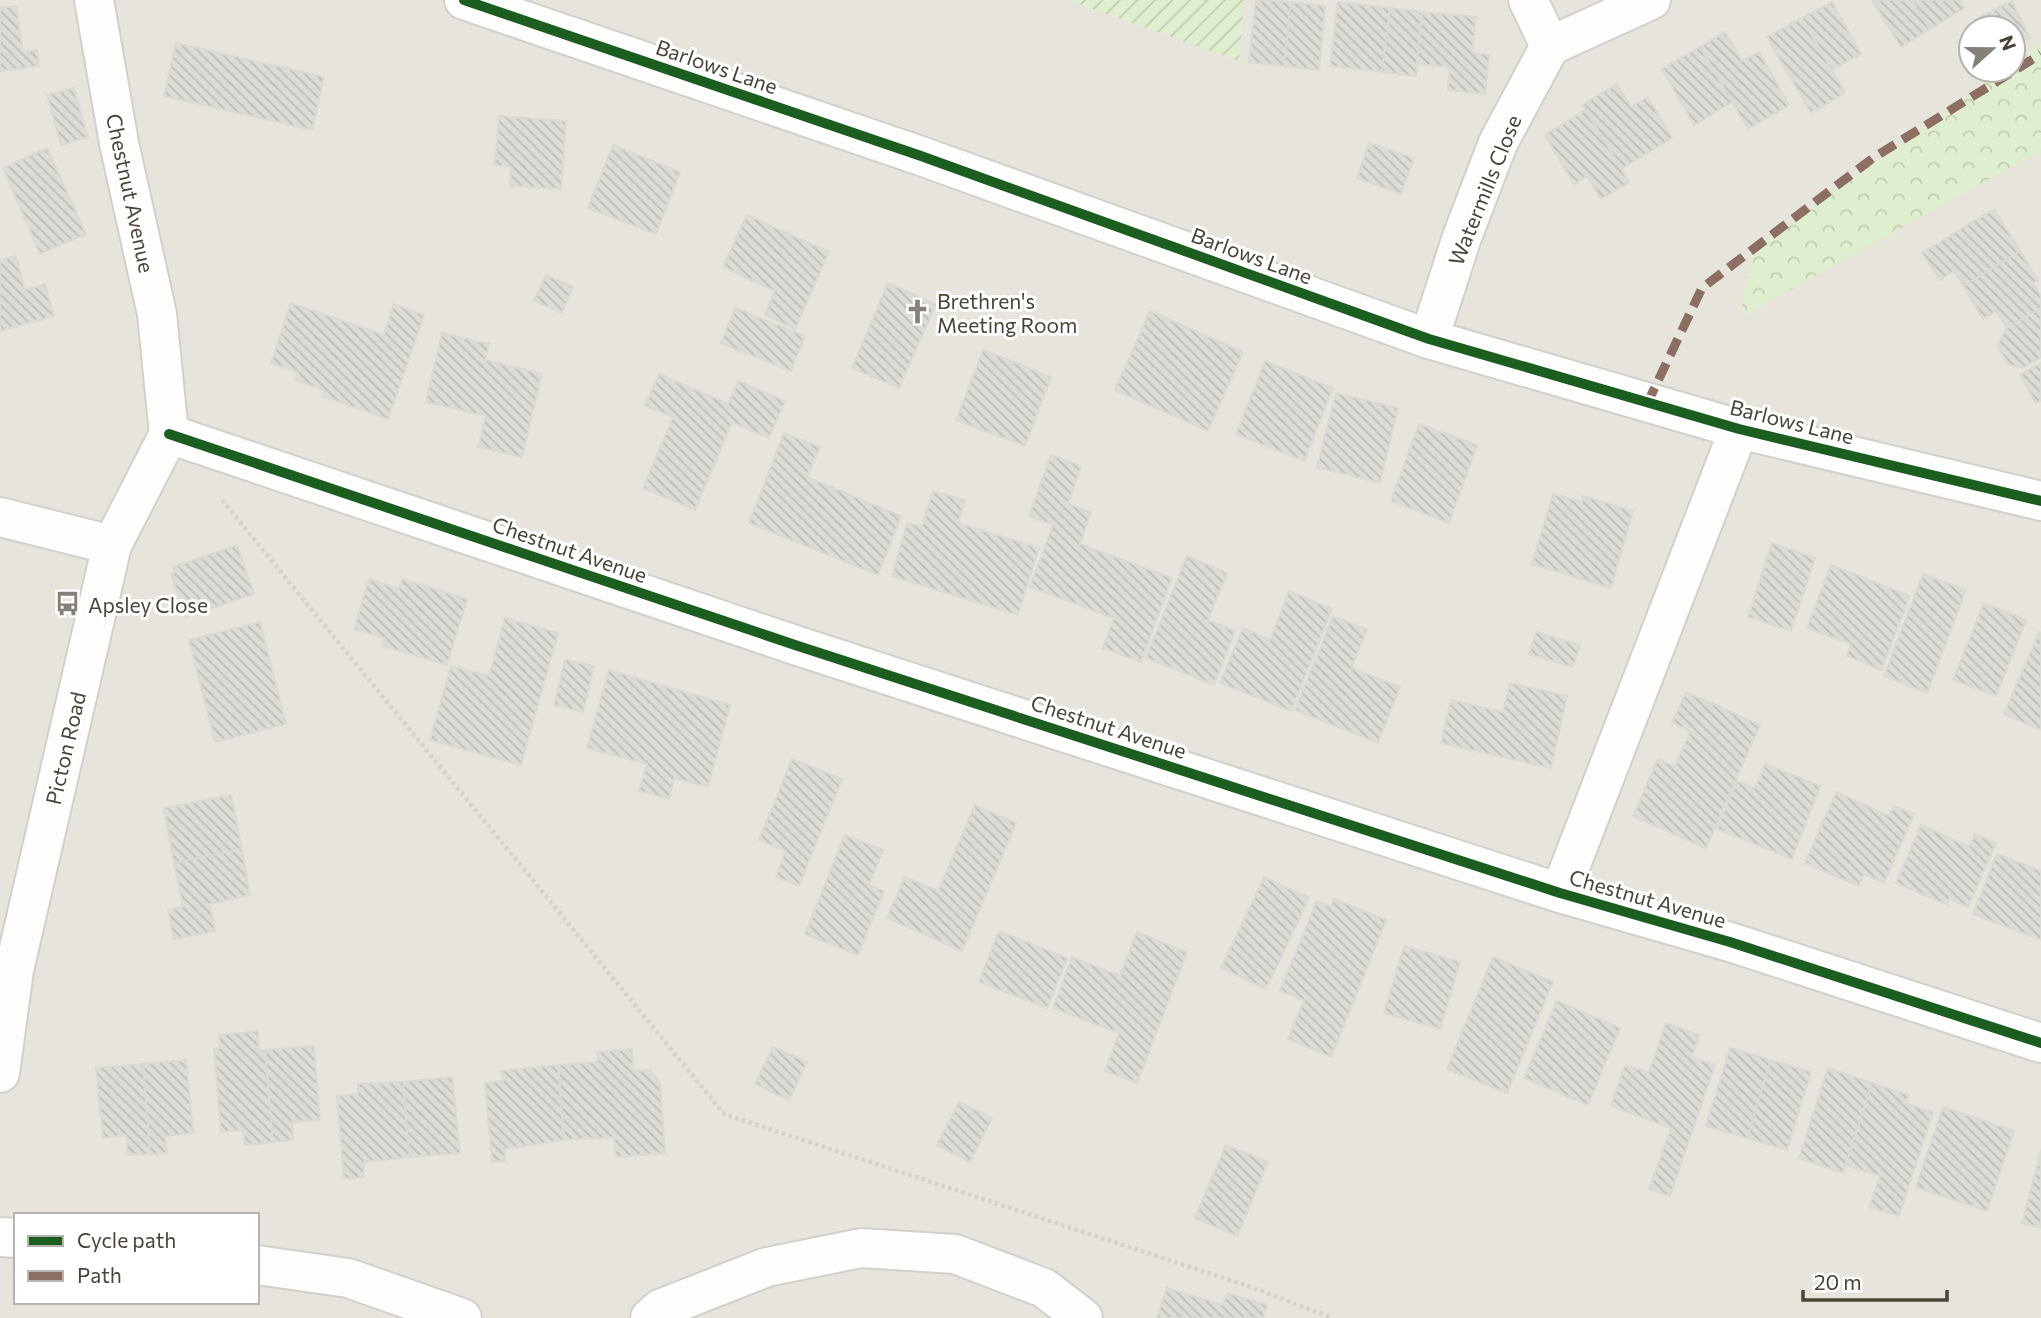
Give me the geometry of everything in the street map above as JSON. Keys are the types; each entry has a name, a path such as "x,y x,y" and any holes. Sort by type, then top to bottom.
{"street":[{"name":"Chestnut Avenue","path":"94,0 120,143 157,314 169,434 798,646 1560,893 1730,942 2041,1043"},
{"name":"Barlows Lane","path":"464,0 908,152 1429,339 1739,429 2041,501"},
{"path":"1528,0 1550,46 1651,0"},
{"name":"Watermills Close","path":"1429,339 1462,237 1498,143 1550,46"},
{"name":"Chestnut Avenue","path":"1560,893 1739,429"},
{"name":"Picton Road","path":"0,1073 14,970 112,545 169,434"},
{"path":"0,517 112,545"},
{"path":"650,1318 660,1309 767,1267 861,1248 955,1254 1044,1288 1083,1318"},
{"path":"259,1265 348,1278 462,1318"}],"path":[{"path":"222,499 724,1114 1251,1287 1332,1318"}],"shaded area":[{"path":"0,0 1068,0 1239,60 1244,0 2041,0 2041,1318 0,1318"}],"green space":[{"path":"1068,0 1244,0 1239,61"},
{"path":"2041,43 2041,150 1740,318 1751,251 1984,84 2027,84 2027,53"}],"building":[{"path":"1256,0 1291,2 1284,66 1249,62"},
{"path":"1872,0 1912,0 1930,29 1901,47"},
{"path":"1912,0 1960,0 1964,8 1930,29"},
{"path":"2012,1 2018,14 1987,14"},
{"path":"1291,2 1325,6 1319,70 1284,66"},
{"path":"1338,2 1390,8 1382,72 1330,66"},
{"path":"1832,2 1861,54 1831,70 1802,18"},
{"path":"16,6 23,52 37,50 39,66 0,71 0,8"},
{"path":"1390,8 1422,12 1416,76 1382,72"},
{"path":"1422,12 1476,17 1472,53 1489,55 1485,94 1448,90 1450,67 1417,64"},
{"path":"1802,18 1845,93 1811,113 1767,37"},
{"path":"1725,32 1742,61 1759,52 1789,105 1748,129 1700,47"},
{"path":"176,43 324,77 312,130 164,96"},
{"path":"1700,47 1732,102 1694,125 1662,69"},
{"path":"1617,84 1631,107 1648,97 1672,138 1621,169 1582,105"},
{"path":"74,88 88,137 61,145 47,95"},
{"path":"1586,110 1629,182 1601,199 1587,176 1574,184 1545,135"},
{"path":"499,116 566,121 561,189 510,186 511,167 495,165"},
{"path":"1369,143 1414,158 1401,194 1357,178"},
{"path":"613,145 680,172 656,234 588,208"},
{"path":"47,148 86,234 40,254 3,168"},
{"path":"1994,209 2020,251 1964,286 1954,271 1940,280 1922,253"},
{"path":"747,215 829,252 795,329 765,315 775,291 723,267"},
{"path":"2020,251 2038,280 2033,283 2041,296 2041,308 2007,328 1996,311 1983,319 1964,286"},
{"path":"16,256 25,290 45,284 54,316 0,331 0,260"},
{"path":"546,275 573,287 562,313 534,301"},
{"path":"888,283 936,304 899,388 852,368"},
{"path":"291,303 384,335 394,304 424,315 388,419 322,396 324,390 295,380 298,372 271,363"},
{"path":"735,308 805,336 791,371 721,343"},
{"path":"2041,308 2041,357 2023,368 2009,365 1997,346 2007,328"},
{"path":"1150,311 1243,352 1208,431 1115,390"},
{"path":"442,333 489,344 485,360 542,374 522,457 478,447 486,416 426,402"},
{"path":"983,350 1051,377 1025,446 956,420"},
{"path":"1265,361 1333,388 1304,461 1236,434"},
{"path":"2041,363 2041,400 2036,403 2020,375"},
{"path":"659,374 728,404 738,381 785,401 769,438 732,422 695,510 643,488 673,417 645,406"},
{"path":"1336,393 1398,408 1380,483 1317,467"},
{"path":"1419,424 1477,445 1449,523 1391,501"},
{"path":"784,433 820,447 807,477 901,516 878,575 749,523"},
{"path":"1051,455 1081,466 1068,504 1091,512 1080,544 1172,578 1141,662 1103,648 1114,618 1030,587 1053,525 1029,516"},
{"path":"933,491 965,500 958,523 1039,548 1018,615 892,576 907,523 922,527"},
{"path":"1553,494 1582,502 1583,496 1633,511 1611,588 1532,564"},
{"path":"1772,543 1815,558 1791,631 1748,617"},
{"path":"237,545 254,594 186,617 171,574 174,573 173,567"},
{"path":"1187,556 1227,573 1208,620 1235,631 1214,685 1146,658"},
{"path":"1831,565 1910,596 1881,670 1847,656 1851,644 1807,628"},
{"path":"1923,574 1966,590 1927,693 1884,676"},
{"path":"369,579 399,589 402,579 467,599 447,665 383,646 385,638 354,629"},
{"path":"1289,591 1332,609 1291,711 1220,683 1243,628 1270,640"},
{"path":"1984,603 2026,620 1996,696 1953,680"},
{"path":"1333,616 1367,630 1351,668 1400,687 1378,743 1295,710"},
{"path":"505,618 558,633 521,765 430,740 451,666 489,676"},
{"path":"260,622 286,724 215,742 189,640"},
{"path":"1536,632 1580,645 1573,667 1529,654"},
{"path":"2039,632 2041,633 2041,730 2004,714"},
{"path":"565,660 594,666 583,712 554,705"},
{"path":"609,670 730,705 708,787 674,778 669,799 639,791 647,764 587,748"},
{"path":"1510,683 1567,696 1551,768 1441,743 1451,700 1503,712"},
{"path":"1686,692 1760,725 1706,848 1633,816 1658,759 1675,767 1690,731 1672,723"},
{"path":"792,759 842,779 799,886 776,877 786,851 759,840"},
{"path":"1765,764 1820,786 1792,859 1717,829 1737,781 1755,788"},
{"path":"1836,792 1889,816 1894,806 1914,814 1884,883 1864,874 1859,886 1805,863"},
{"path":"231,795 242,849 174,863 164,808"},
{"path":"975,805 1016,823 962,951 887,918 905,877 938,891"},
{"path":"1921,825 1969,847 1975,834 1996,843 1968,907 1949,899 1947,905 1896,883"},
{"path":"845,835 883,850 869,885 884,891 858,955 805,934"},
{"path":"242,849 250,895 210,904 215,931 174,939 168,910 183,907 174,863"},
{"path":"1997,854 2041,871 2041,940 1973,914"},
{"path":"1264,877 1309,898 1266,989 1221,968"},
{"path":"1334,899 1386,920 1331,1057 1288,1039 1304,1000 1280,991 1317,901 1331,907"},
{"path":"999,931 1067,958 1047,1008 979,982"},
{"path":"1137,932 1187,952 1137,1083 1105,1071 1119,1033 1053,1008 1072,957 1120,976"},
{"path":"1404,946 1460,962 1440,1029 1384,1013"},
{"path":"1493,957 1553,982 1507,1093 1447,1069"},
{"path":"1557,1001 1620,1028 1588,1105 1524,1078"},
{"path":"1666,1023 1699,1035 1692,1057 1715,1065 1670,1196 1649,1189 1671,1128 1611,1106 1625,1065 1649,1073"},
{"path":"258,1031 259,1051 265,1050 273,1142 245,1145 243,1130 221,1132 214,1049 220,1048 219,1035"},
{"path":"314,1046 320,1120 292,1122 293,1140 273,1142 265,1050"},
{"path":"773,1047 807,1062 789,1100 755,1084"},
{"path":"1730,1048 1771,1060 1747,1138 1706,1126"},
{"path":"632,1049 633,1071 650,1070 660,1083 665,1153 616,1157 614,1137 564,1140 558,1065 598,1062 597,1052"},
{"path":"186,1060 193,1133 165,1136 167,1153 150,1154 143,1064"},
{"path":"1771,1060 1811,1072 1787,1150 1747,1138"},
{"path":"143,1064 150,1154 128,1155 126,1135 103,1138 96,1068"},
{"path":"558,1065 564,1140 504,1149 505,1161 492,1162 485,1083 503,1081 501,1071"},
{"path":"1828,1068 1872,1083 1843,1173 1799,1158"},
{"path":"452,1077 460,1153 409,1157 403,1082"},
{"path":"403,1082 409,1157 364,1162 364,1177 344,1179 337,1096 358,1094 358,1084"},
{"path":"1872,1083 1909,1095 1905,1103 1933,1112 1899,1216 1869,1207 1880,1176 1846,1165"},
{"path":"959,1102 992,1118 970,1162 937,1145"},
{"path":"1943,1107 2014,1131 1987,1211 1916,1187"},
{"path":"1226,1145 1268,1162 1237,1236 1195,1218"},
{"path":"2041,1150 2041,1228 2022,1223"},
{"path":"1167,1288 1223,1305 1227,1293 1267,1305 1263,1318 1157,1318"}],"marked path":[{"path":"1647,404 1702,288 1873,158 2041,54"}],"cycle path":[{"path":"464,0 921,156 1429,339 1739,429 2041,501"},
{"path":"169,434 798,646 1560,893 1730,942 2041,1043"}],"place":[{"name":"Brethren's Meeting Room","path":"917,312"},
{"name":"Apsley Close","path":"68,604"}]}
